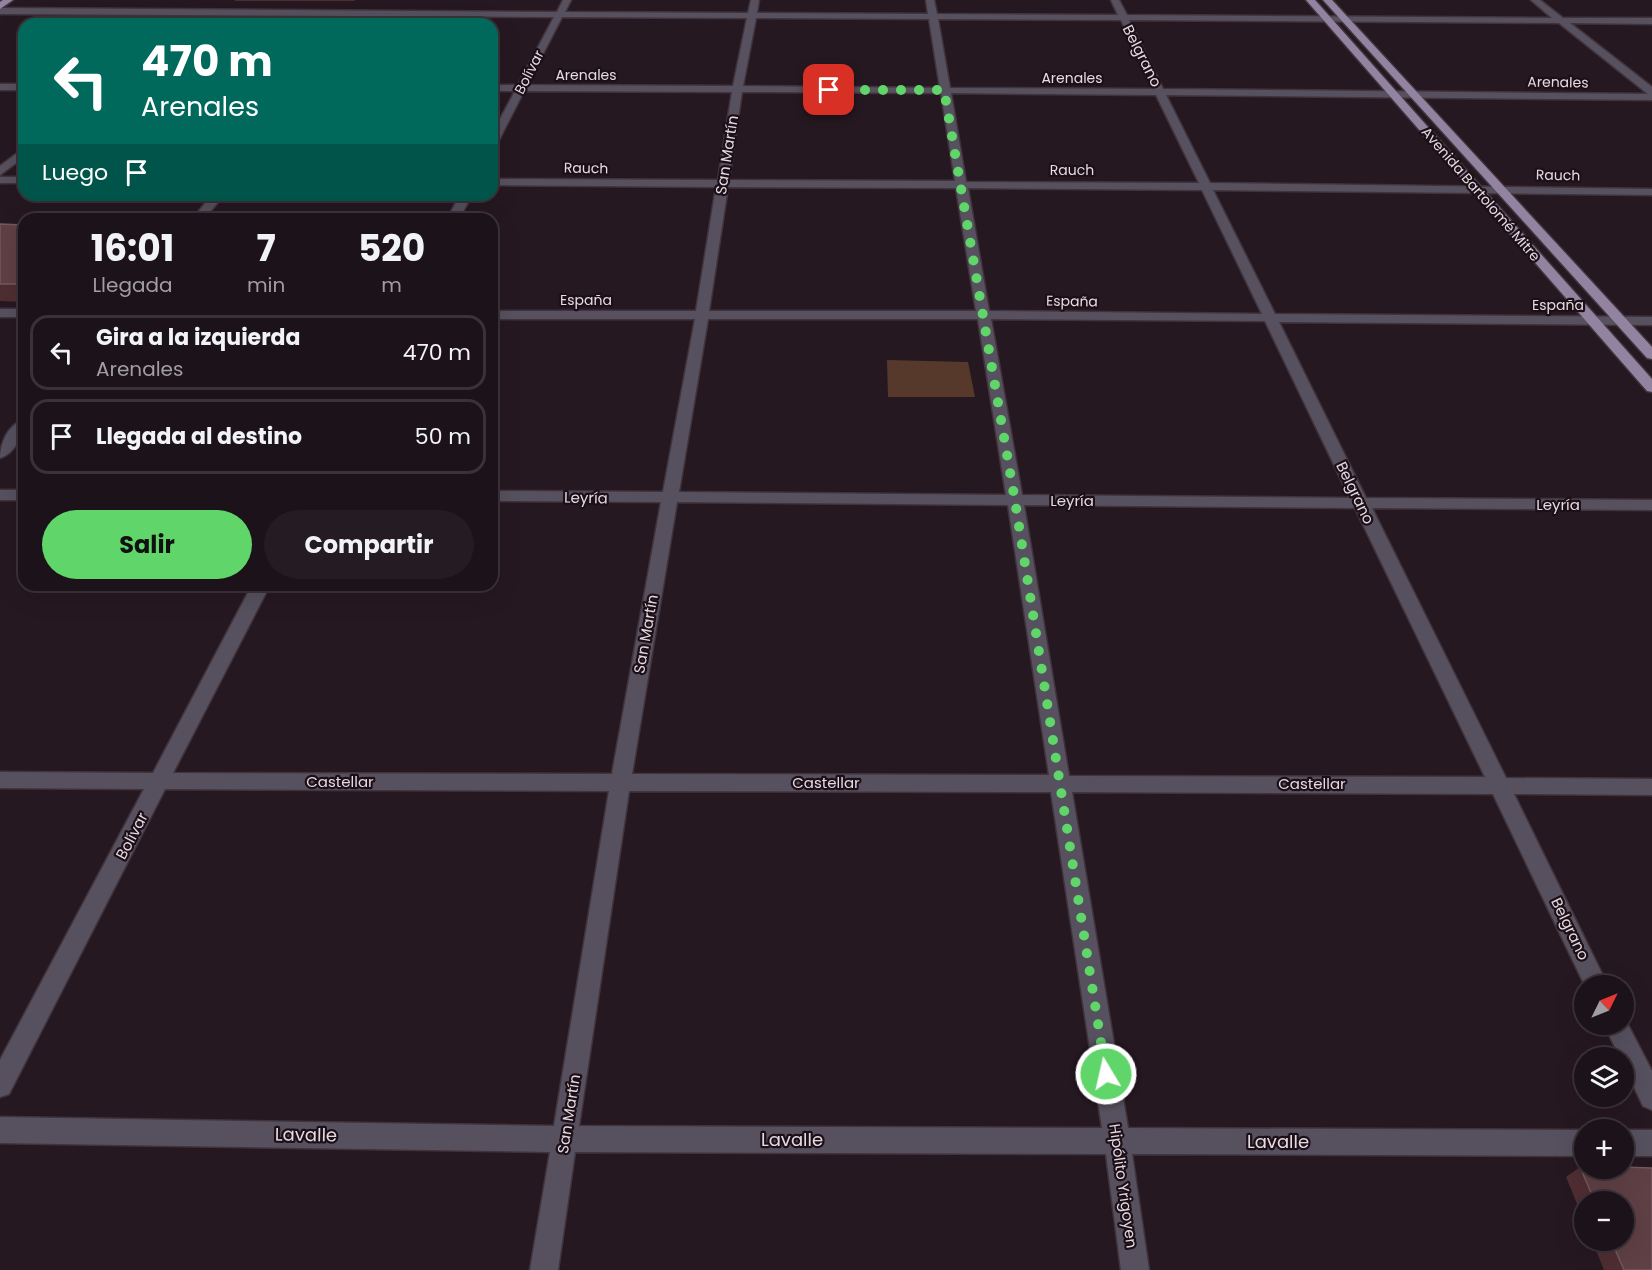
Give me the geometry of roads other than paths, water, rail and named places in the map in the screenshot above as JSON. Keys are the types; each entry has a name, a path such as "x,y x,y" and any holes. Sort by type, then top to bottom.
{"main road":[{"path":"0,6 9,0"},
{"name":"Avenida Bartolomé Mitre","path":"1310,0 1652,388"},
{"name":"Avenida Bartolomé Mitre","path":"1327,0 1652,355"}],"street":[{"path":"183,18 204,0"},
{"path":"372,18 387,0"},
{"name":"Bolívar","path":"498,132 567,0"},
{"name":"Belgrano","path":"1115,0 1269,319 1593,975"},
{"path":"1535,0 1652,95"},
{"path":"0,11 559,15 754,8 931,8 1122,18 1652,21"},
{"name":"San Martín","path":"544,1270 620,784 702,316 736,90 754,8"},
{"name":"Hipólito Yrigoyen","path":"931,8 1015,501 1117,1142 1135,1270"},
{"path":"0,87 18,87"},
{"name":"Arenales","path":"498,88 1652,95"},
{"path":"0,171 18,156"},
{"path":"0,180 18,180"},
{"name":"Rauch","path":"498,182 1501,188 1652,192"},
{"path":"203,213 213,201"},
{"path":"0,313 18,313"},
{"name":"España","path":"498,315 982,315 1652,321"},
{"path":"0,453 18,431"},
{"path":"0,495 18,495"},
{"name":"Leyría","path":"498,496 1652,505"},
{"name":"Bolívar","path":"0,1085 161,781 258,591"},
{"name":"Castellar","path":"0,780 620,784 1058,782 1652,787"},
{"path":"1621,1035 1652,1097"},
{"name":"Lavalle","path":"0,1130 565,1139 1574,1143"},
{"path":"1634,1143 1652,1143"}]}
